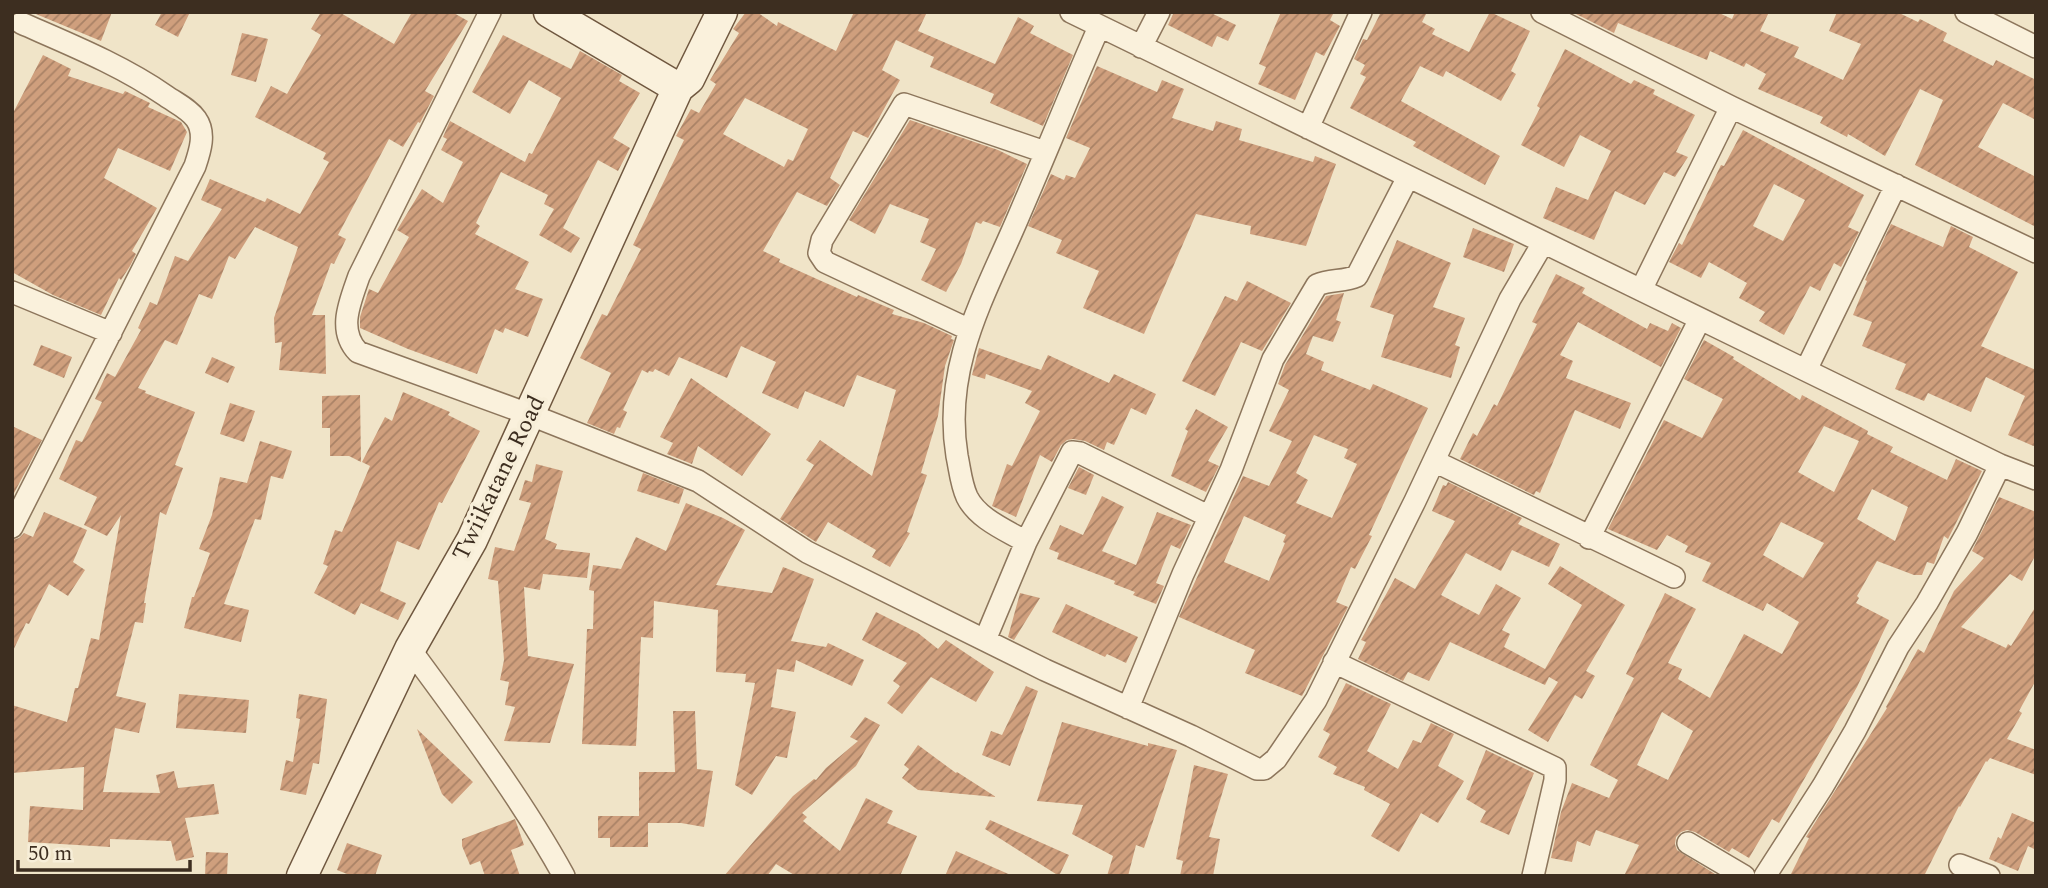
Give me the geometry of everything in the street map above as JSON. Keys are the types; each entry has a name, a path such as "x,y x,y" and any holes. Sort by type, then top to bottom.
{"street":[{"path":"490,12 359,276 347,316 346,332 349,343 365,355 531,415 698,481 807,552 1253,768 1264,769 1276,759 1316,700 1434,461 1510,299 1543,243"},
{"path":"549,12 684,84"},
{"name":"Twiikatane Road","path":"302,876 410,649 472,540 684,84 722,12"},
{"path":"1071,12 2000,465 2036,479"},
{"path":"1141,47 1158,12"},
{"path":"1308,128 1362,12"},
{"path":"1542,12 1731,107 2036,252"},
{"path":"1972,14 2036,47"},
{"path":"12,527 195,166 202,137 197,119 142,80 112,63 20,25"},
{"path":"1026,542 980,514 968,499 962,484 953,429 956,385 970,330 1099,27"},
{"path":"970,330 825,262 819,253 822,240 904,104 1045,152"},
{"path":"1641,290 1731,107"},
{"path":"1128,708 1208,516 1231,470 1279,346 1317,285 1357,276 1408,177"},
{"path":"1806,370 1896,185"},
{"path":"12,292 111,333"},
{"path":"1589,538 1700,319"},
{"path":"985,640 1026,542 1072,452 1080,453 1208,516"},
{"path":"1434,461 1674,577"},
{"path":"1765,876 1855,732 1898,647 1967,533 2000,465"},
{"path":"410,649 509,786 544,839 564,876"},
{"path":"1334,662 1555,768 1555,780 1533,876"},
{"path":"1688,843 1744,876"},
{"path":"1960,865 1989,876"}],"building":[{"path":"31,12 112,12 101,41"},
{"path":"162,12 190,12 178,37 155,25"},
{"path":"321,12 339,12 394,44 412,12 452,12 468,21 425,91 434,96 420,123 418,122 403,147 389,139 338,235 346,239 334,264 331,263 312,315 325,315 326,374 279,370 282,342 275,343 274,318 298,247 255,227 235,259 229,256 212,299 199,294 177,345 165,340 138,388 195,412 175,465 183,468 166,515 160,512 143,623 135,622 116,696 146,703 139,733 115,728 103,792 160,793 156,775 174,771 178,788 214,784 219,814 185,818 194,857 176,861 171,841 110,839 110,847 28,842 30,806 83,810 84,767 12,773 12,705 67,722 91,638 99,640 121,515 107,536 84,525 97,497 59,479 76,440 82,442 102,402 95,399 107,373 115,377 141,330 138,328 150,302 157,305 175,256 188,261 222,209 201,200 210,179 265,202 267,198 300,214 329,162 323,159 326,153 255,117 271,86 287,94 321,35 311,29"},
{"path":"746,12 757,12 777,26 778,22 836,51 854,12 927,12 918,31 995,64 1018,17 1034,26 1030,33 1073,55 1043,126 990,103 994,94 930,67 934,57 896,40 882,70 900,80 868,138 853,131 830,178 840,185 827,206 797,192 763,251 780,259 779,262 857,297 858,295 894,310 892,314 924,323 952,336 951,339 954,340 945,366 938,416 921,473 927,475 907,532 910,533 890,567 872,557 876,550 828,522 816,542 780,519 814,465 806,460 820,440 872,476 896,390 857,375 844,407 805,391 798,409 762,393 776,362 741,346 727,378 679,357 669,376 655,369 648,373 642,370 623,410 627,412 620,428 617,427 614,434 587,423 611,373 580,358 602,314 607,316 641,249 633,245 684,140 676,136 691,109 699,113 716,84 710,80 739,33 733,29","holes":["745,98 808,129 793,161 788,159 784,167 723,134"]},
{"path":"1174,12 1209,12 1236,25 1228,41 1217,36 1212,47 1168,25"},
{"path":"1281,12 1334,12 1330,20 1340,26 1324,56 1316,52 1295,100 1258,84 1266,67 1259,64"},
{"path":"1381,12 1427,12 1422,22 1435,29 1432,34 1469,52 1490,12 1530,31 1511,71 1516,74 1501,101 1446,71 1443,77 1420,66 1401,101 1500,156 1485,185 1413,146 1416,142 1350,108 1366,77 1360,74 1365,65 1354,59 1363,39 1367,40"},
{"path":"1572,12 1717,12 1732,19 1735,12 1769,12 1760,31 1799,47 1794,57 1843,80 1861,44 1829,31 1837,12 1897,12 1918,22 1920,19 1947,33 1943,41 1993,66 1996,60 2036,80 2036,120 2003,103 1978,147 2036,177 2036,227 1915,165 1943,100 1920,89 1885,156 1848,134 1847,137 1820,123 1823,117 1758,89 1766,74 1746,63 1744,67 1710,51 1707,60 1618,23 1614,33"},
{"path":"242,33 268,39 256,82 231,75"},
{"path":"503,35 571,69 580,51 622,75 619,81 640,93 613,138 630,148 618,171 598,160 563,228 580,238 571,253 539,235 554,209 544,204 548,195 501,172 476,223 480,226 475,234 529,262 515,289 543,299 528,337 505,328 503,333 495,329 477,374 360,328 360,317 369,289 378,293 409,237 397,230 422,189 443,203 463,162 441,150 447,139 443,137 450,121 525,162 529,153 532,154 561,98 529,80 510,114 472,92"},
{"path":"1565,49 1631,84 1634,80 1655,90 1653,94 1695,115 1676,152 1688,157 1675,177 1664,172 1645,205 1615,191 1594,240 1543,218 1556,187 1588,200 1611,151 1580,135 1564,167 1521,145"},
{"path":"43,55 71,69 68,76 123,94 125,91 150,103 148,107 181,122 187,132 170,171 118,148 104,178 157,208 132,251 136,254 130,266 121,280 119,278 101,315 53,295 12,272 12,115"},
{"path":"1097,66 1157,92 1162,80 1184,89 1172,118 1213,131 1216,121 1242,129 1239,140 1313,162 1315,156 1336,164 1306,246 1250,234 1251,226 1196,214 1144,334 1083,308 1099,271 1056,253 1062,240 1028,226 1051,174 1064,180 1066,175 1075,178 1090,148 1066,138"},
{"path":"910,120 998,150 1027,164 1000,227 983,221 981,224 976,222 961,264 946,292 921,280 936,249 920,242 929,219 890,204 875,234 849,220"},
{"path":"1743,130 1864,195 1848,227 1859,232 1841,267 1834,263 1820,291 1810,286 1784,335 1759,321 1765,312 1739,298 1747,283 1709,262 1701,278 1669,262 1679,243 1682,245 1721,165 1724,166","holes":["1774,184 1805,200 1783,241 1753,226"]},
{"path":"1891,224 1943,247 1951,226 1973,237 1969,247 2018,272 1981,346 2036,370 2036,447 2008,435 2025,396 1986,377 1971,412 1928,393 1924,401 1895,389 1906,364 1862,346 1872,322 1853,315 1867,281 1865,280"},
{"path":"1473,228 1514,244 1504,272 1463,257"},
{"path":"1397,240 1451,263 1433,307 1465,318 1455,345 1460,347 1451,378 1381,357 1394,315 1370,307"},
{"path":"1556,274 1585,288 1582,293 1647,329 1650,323 1668,331 1672,323 1681,328 1661,367 1578,322 1560,355 1573,361 1566,378 1631,403 1620,429 1575,410 1540,493 1536,491 1534,495 1460,459 1473,433 1477,436 1494,404 1497,406 1537,324 1532,322"},
{"path":"1247,281 1291,303 1262,351 1241,342 1215,396 1182,381 1225,296 1237,301"},
{"path":"1344,293 1336,320 1341,322 1333,342 1313,336 1306,354 1324,362 1321,370 1370,390 1373,384 1428,408 1369,535 1372,536 1355,569 1351,567 1336,602 1348,607 1302,696 1245,673 1255,650 1179,617 1243,476 1269,486 1292,441 1269,431 1289,390 1278,384 1285,365 1326,296","holes":["1314,435 1348,449 1344,458 1357,464 1332,518 1296,503 1308,480 1296,473","1244,516 1286,535 1269,581 1224,562"]},
{"path":"1704,340 1800,400 1802,395 1868,431 1867,434 1893,447 1890,452 1947,480 1956,459 1982,471 1948,539 1944,536 1934,564 1927,562 1922,575 1914,575 1877,561 1857,596 1859,598 1856,603 1889,620 1857,687 1779,823 1772,819 1749,858 1732,848 1729,852 1687,830 1676,837 1677,850 1715,874 1713,876 1624,876 1639,845 1596,830 1590,846 1577,841 1572,862 1551,858 1561,812 1572,783 1609,798 1618,780 1590,765 1634,678 1626,674 1665,593 1696,609 1668,663 1682,669 1678,679 1710,698 1744,634 1782,654 1799,622 1767,603 1763,611 1702,581 1711,563 1685,552 1688,546 1667,535 1657,550 1608,529 1664,420 1702,438 1723,399 1684,379","holes":["1824,426 1859,441 1834,492 1798,472","1872,489 1908,507 1895,541 1857,519","1781,522 1824,543 1803,578 1763,555","1662,712 1693,731 1668,780 1637,765"]},
{"path":"41,345 72,357 64,378 33,365"},
{"path":"979,348 1041,370 1048,355 1109,383 1114,374 1156,394 1146,415 1131,408 1114,445 1107,442 1104,450 1085,441 1073,439 1061,445 1052,462 1040,455 1016,517 992,506 1007,464 1012,466 1040,411 1025,403 1032,391 986,374 985,379 972,375"},
{"path":"212,357 235,367 228,383 205,373"},
{"path":"691,378 771,434 742,476 698,446 692,464 667,454 673,443 660,437"},
{"path":"403,392 450,412 448,415 480,431 442,503 439,502 419,550 397,541 380,591 406,603 398,620 361,603 355,615 314,593 328,566 323,564 335,530 342,532 370,466 362,462 385,417 392,421"},
{"path":"360,395 361,462 349,456 330,456 330,428 322,428 322,396"},
{"path":"230,403 255,411 244,442 220,434"},
{"path":"1196,409 1228,427 1208,461 1219,466 1206,492 1171,476 1188,431 1185,429"},
{"path":"12,426 42,440 12,497"},
{"path":"260,441 292,451 283,479 271,476 261,520 255,519 224,604 249,610 241,642 184,628 192,597 210,553 199,549 212,515 220,477 247,483"},
{"path":"536,464 563,471 545,539 557,544 555,549 590,553 587,578 543,574 540,590 524,587 528,656 574,664 550,743 504,741 515,707 505,705 509,682 500,680 504,660 498,581 488,579 495,547 514,551 531,503 519,500 525,480 532,482"},
{"path":"1079,467 1094,475 1086,495 1068,488"},
{"path":"643,473 684,489 679,504 637,491"},
{"path":"1448,482 1522,518 1518,524 1560,544 1549,567 1512,550 1501,571 1466,553 1441,595 1479,615 1496,584 1521,598 1502,630 1510,634 1504,647 1545,669 1582,605 1548,584 1560,566 1625,605 1586,671 1595,676 1582,699 1575,695 1548,742 1528,730 1558,682 1549,677 1545,685 1450,642 1429,681 1408,672 1403,681 1358,659 1366,642 1361,640 1395,578 1415,589 1455,521 1432,511 1443,485 1446,486"},
{"path":"1102,496 1124,507 1102,551 1136,565 1157,512 1191,525 1180,549 1171,545 1156,583 1164,586 1156,604 1133,595 1135,592 1114,584 1115,581 1057,559 1059,553 1049,549 1060,525 1083,535"},
{"path":"1999,497 2036,512 2036,554 2022,581 2010,574 1961,627 2006,648 2008,644 2011,646 2036,606 2036,680 2007,739 2036,750 2036,775 1990,758 1986,761 1959,806 1924,876 1790,876 1809,838 1806,837 1887,708 1918,649 1924,653 1954,591 1984,558 1972,551"},
{"path":"686,503 745,530 716,585 772,593 783,567 814,579 791,641 826,647 828,643 864,660 852,686 796,660 794,672 777,669 771,707 796,712 787,758 776,756 752,795 735,785 755,683 745,682 746,674 716,672 718,610 654,601 653,638 641,637 636,746 582,744 587,629 593,629 594,591 589,590 593,565 621,569 636,537 666,551"},
{"path":"44,512 87,530 73,562 85,570 68,596 49,584 12,653 12,540 24,533 33,537"},
{"path":"1020,593 1040,598 1014,640 1008,637"},
{"path":"1066,604 1138,637 1126,663 1107,654 1105,657 1052,632"},
{"path":"876,612 918,633 938,649 946,640 994,672 976,702 931,677 902,714 887,703 900,686 893,681 907,663 862,640"},
{"path":"1346,683 1391,704 1367,751 1398,769 1413,740 1421,743 1431,723 1454,734 1438,766 1464,781 1438,823 1421,813 1399,852 1371,836 1390,804 1364,790 1365,787 1333,774 1337,767 1318,757 1330,734 1323,730"},
{"path":"1026,686 1038,691 1010,766 982,755 991,731 1002,735"},
{"path":"179,694 249,700 246,733 176,728"},
{"path":"299,694 327,699 319,764 313,763 306,795 280,790 286,760 293,762 300,719 296,718"},
{"path":"673,711 695,711 697,769 713,771 704,827 681,823 648,823 648,847 610,847 610,838 598,838 598,816 639,816 639,772 675,772"},
{"path":"865,717 880,725 856,766 802,813 807,817 803,821 840,851 866,798 893,811 887,823 917,836 900,876 796,876 776,864 767,876 724,876 793,796 816,780 858,741 850,737"},
{"path":"1062,722 1148,746 1148,743 1177,750 1144,848 1136,845 1128,876 1107,876 1113,856 1072,834 1083,805 1037,801"},
{"path":"417,729 473,782 452,804 442,794"},
{"path":"918,745 956,773 996,797 918,790 902,778 909,769 904,765"},
{"path":"1486,750 1534,773 1509,835 1480,822 1486,811 1466,799"},
{"path":"1194,765 1228,774 1209,837 1220,839 1213,876 1180,876 1183,861 1176,859"},
{"path":"2012,813 2036,823 2036,850 2028,846 2018,871 1989,859"},
{"path":"515,819 524,845 511,850 520,876 485,876 480,861 470,865 462,839"},
{"path":"990,820 1069,855 1059,876 985,829"},
{"path":"347,843 382,855 375,876 352,876 337,870"},
{"path":"956,851 1013,876 945,876"},
{"path":"206,852 228,853 227,876 205,876"}]}
